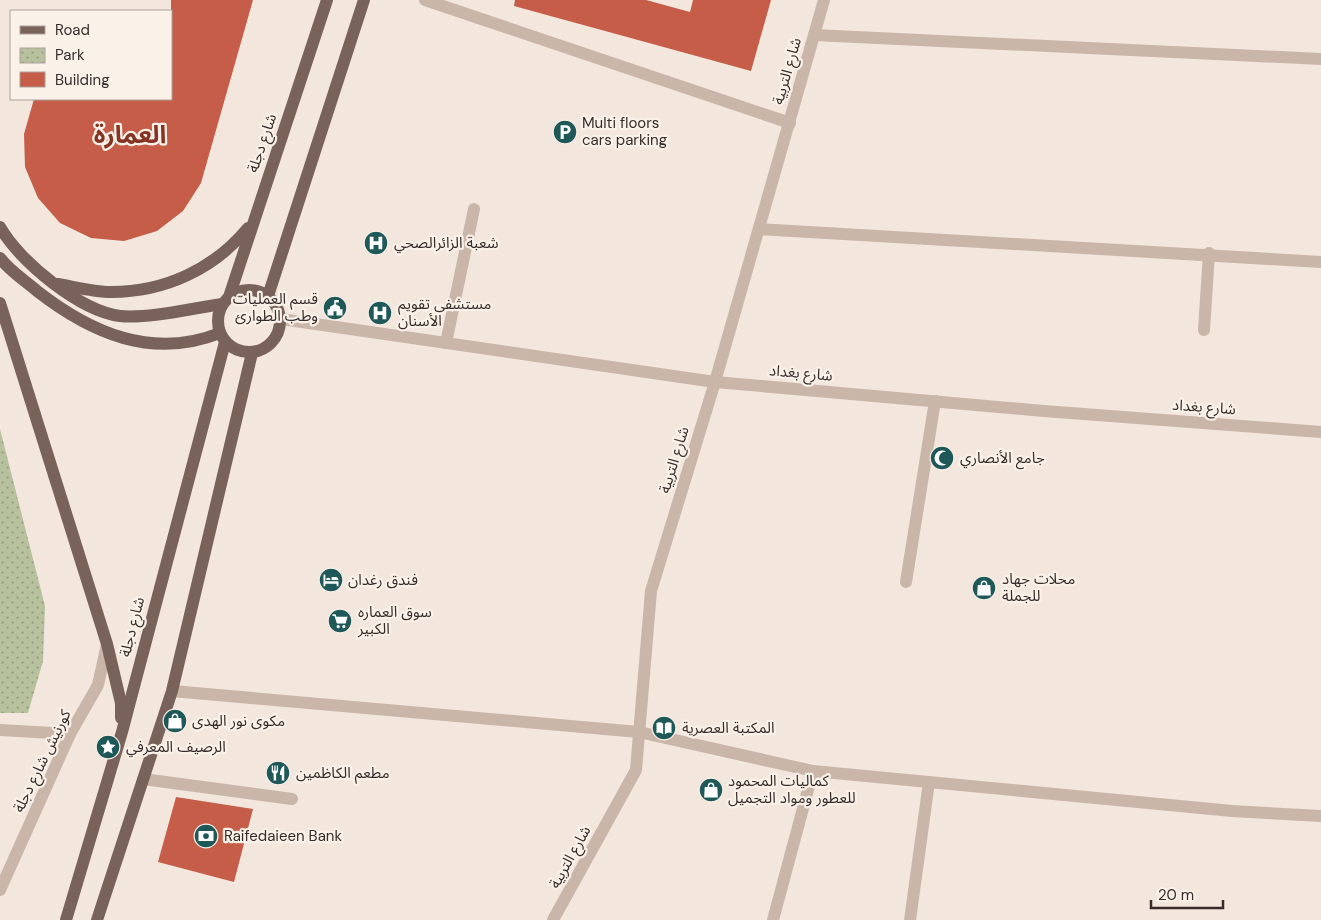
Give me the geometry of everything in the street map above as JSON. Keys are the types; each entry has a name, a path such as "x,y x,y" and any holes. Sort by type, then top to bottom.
{"main road":[{"name":"شارع دجلة","path":"226,301 327,0"},
{"path":"268,296 364,0"},
{"path":"56,284 111,292 170,283 205,267 222,255 251,224"},
{"path":"0,227 25,258 56,284 98,310 120,316 226,301 248,290 268,296 279,310 281,319 280,329 270,345 252,353 242,352 222,338 218,324 226,301"},
{"path":"0,258 8,268 62,311 92,327 115,335 163,345 222,338"},
{"path":"0,303 107,644 121,703 122,732"},
{"name":"شارع دجلة","path":"66,920 122,732 222,338"},
{"path":"96,920 172,691 252,353"}],"street":[{"path":"425,0 790,122"},
{"name":"شارع التربية","path":"553,920 636,770 651,591 715,382 824,0"},
{"path":"814,34 1321,59"},
{"path":"446,343 474,209"},
{"path":"759,229 1321,262"},
{"path":"1204,330 1210,254"},
{"name":"شارع بغداد","path":"281,319 715,382 1321,432"},
{"path":"906,582 935,401"},
{"name":"كورنيش شارع دجلة","path":"0,890 70,734 98,686 107,644"},
{"path":"172,691 638,732 813,771 1232,811 1321,816"},
{"path":"0,730 70,734"},
{"path":"773,920 813,771"},
{"path":"143,780 292,799"},
{"path":"910,920 928,782"}],"green space":[{"path":"0,429 45,606 43,661 28,713 0,713"}],"building":[{"path":"171,0 253,0 201,183 183,211 157,231 124,241 91,238 60,223 38,198 25,167 24,134 34,100 172,100"},
{"path":"515,0 646,0 690,12 693,0 771,0 751,71 514,6"},
{"name":"Raifedaieen Bank","path":"176,797 253,809 234,882 158,862"}],"place":[{"name":"Multi floors cars parking","path":"565,132"},
{"name":"شعبة الزائرالصحي","path":"376,243"},
{"name":"قسم العمليات وطب الطوارئ","path":"335,308"},
{"name":"مستشفى تقويم الأسنان","path":"380,313"},
{"name":"جامع الأنصاري","path":"942,458"},
{"name":"فندق رغدان","path":"331,580"},
{"name":"محلات جهاد للجملة","path":"984,588"},
{"name":"سوق العماره الكبير","path":"340,621"},
{"name":"مكوى نور الهدى","path":"175,721"},
{"name":"المكتبة العصرية","path":"664,728"},
{"name":"الرصيف المعرفي","path":"108,747"},
{"name":"مطعم الكاظمين","path":"278,773"},
{"name":"كماليات المحمود للعطور ومواد التجميل","path":"711,790"},
{"name":"Raifedaieen Bank","path":"206,836"}],"district":[{"name":"العمارة","path":"130,134"}]}
